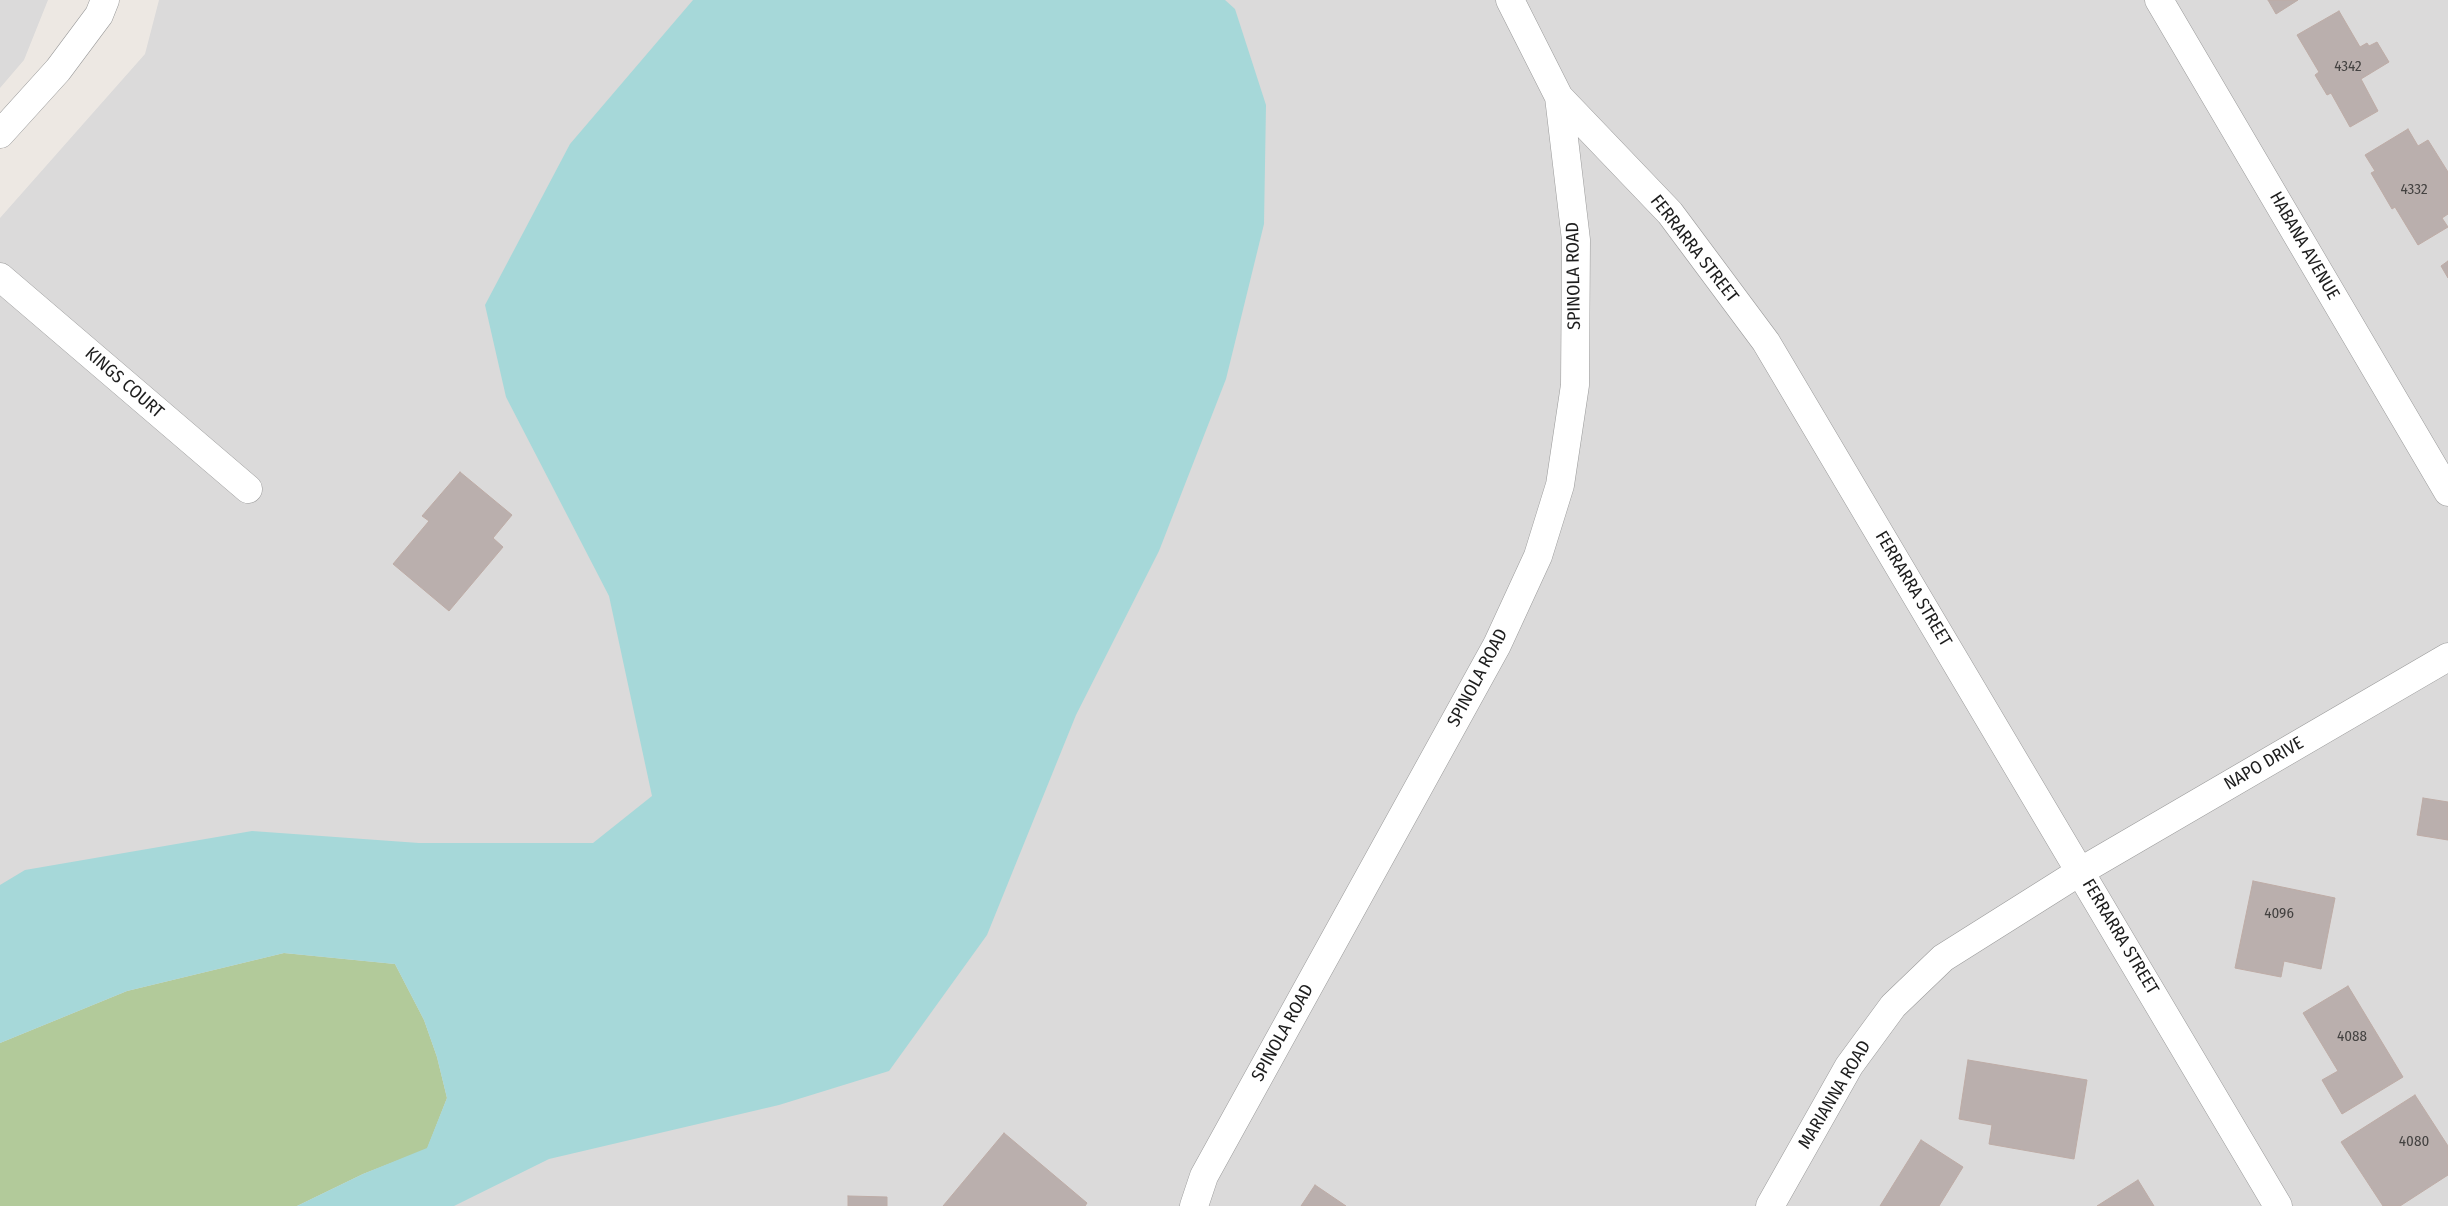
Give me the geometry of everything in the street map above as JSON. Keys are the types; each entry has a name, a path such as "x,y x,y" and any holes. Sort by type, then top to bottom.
{"street":[{"path":"0,134 58,70 99,15 105,0"},
{"name":"FERRARRA STREET","path":"1510,0 1559,97 1670,213 1766,342 2278,1206"},
{"name":"HABANA AVENUE","path":"2159,0 2448,492"},
{"name":"SPINOLA ROAD","path":"1194,1206 1204,1176 1497,645 1538,556 1560,485 1575,385 1576,240 1559,97"},
{"name":"KINGS COURT","path":"0,277 248,489"},
{"name":"NAPO DRIVE","path":"2081,871 2448,657"},
{"name":"MARIANNA ROAD","path":"1770,1206 1849,1066 1893,1006 1943,958 2081,871"}],"shaded area":[{"path":"0,0 48,0 24,60 0,88"},
{"path":"159,0 2448,0 2448,1206 0,1206 0,218 145,54"}],"green space":[{"path":"284,953 395,964 424,1020 437,1057 447,1098 427,1149 363,1174 297,1206 0,1206 0,1043 127,991"}],"water":[{"path":"693,0 1225,0 1235,9 1266,105 1264,224 1226,379 1159,551 1076,715 987,935 889,1071 779,1105 549,1159 454,1206 297,1206 363,1174 427,1148 447,1098 437,1057 424,1020 395,964 284,953 127,991 0,1043 0,885 25,870 252,831 419,843 593,843 652,796 609,596 506,397 485,305 570,144"}],"building":[{"path":"2268,0 2298,0 2276,14"},
{"path":"2339,11 2360,47 2367,43 2369,46 2377,42 2389,62 2361,79 2378,111 2350,127 2331,93 2327,95 2315,75 2319,72 2297,35"},
{"path":"2408,129 2418,146 2428,140 2448,172 2448,214 2442,218 2448,227 2418,245 2395,207 2392,209 2371,173 2375,171 2365,155"},
{"path":"2448,261 2448,278 2441,266"},
{"path":"460,472 512,515 493,538 503,547 449,611 393,564 429,521 422,516"},
{"path":"2423,798 2448,802 2448,840 2417,835"},
{"path":"2253,881 2335,898 2321,969 2284,961 2281,977 2235,968"},
{"path":"2348,986 2403,1077 2342,1114 2322,1080 2338,1071 2303,1013"},
{"path":"1968,1060 2087,1080 2074,1159 1989,1144 1992,1125 1959,1119"},
{"path":"2415,1095 2448,1146 2448,1175 2400,1206 2383,1206 2341,1142"},
{"path":"1004,1133 1087,1203 1085,1206 943,1206"},
{"path":"1921,1140 1963,1167 1939,1206 1880,1206"},
{"path":"2138,1180 2154,1206 2097,1206"},
{"path":"1315,1185 1346,1206 1301,1206"},
{"path":"848,1196 887,1197 887,1206 848,1206"}]}
